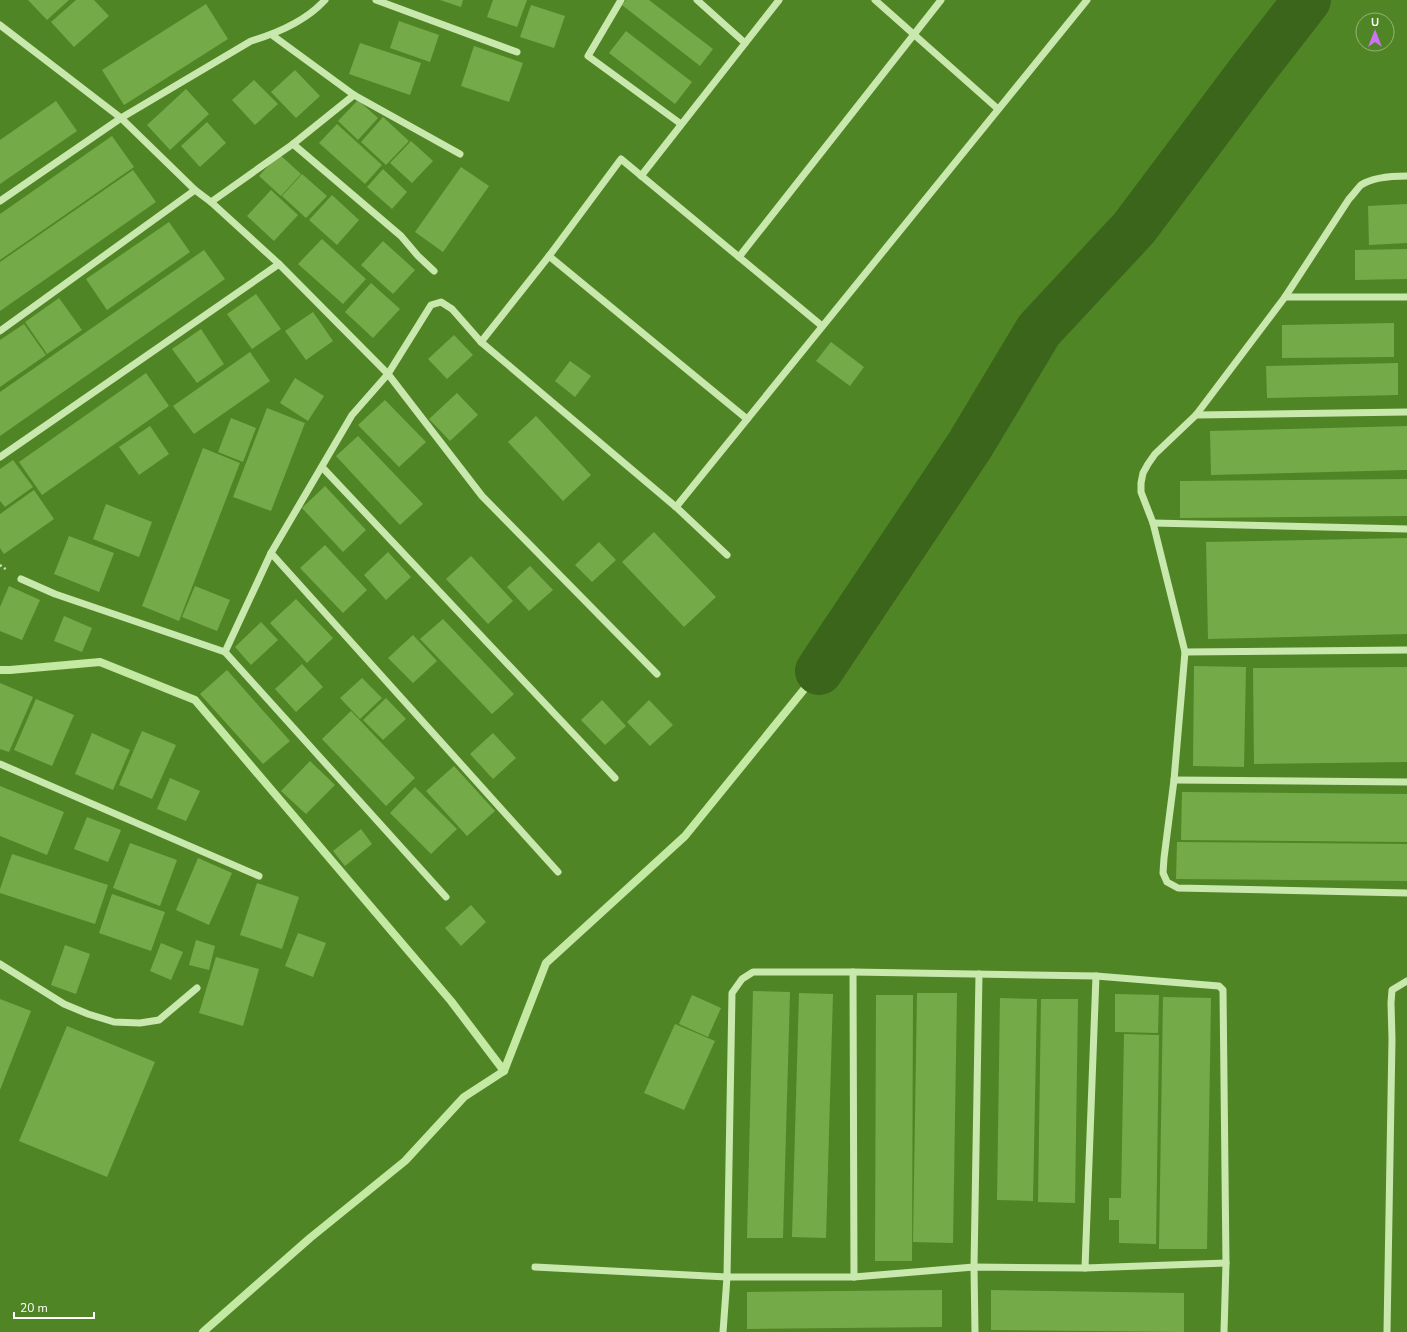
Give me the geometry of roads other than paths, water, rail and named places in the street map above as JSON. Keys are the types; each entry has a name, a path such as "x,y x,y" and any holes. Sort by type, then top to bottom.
{"street":[{"path":"0,201 121,118 252,41 272,35 309,15 325,0"},
{"path":"376,0 517,52"},
{"path":"622,0 588,56 681,124"},
{"path":"697,0 745,43"},
{"path":"641,176 779,0"},
{"path":"875,0 998,109"},
{"path":"739,257 940,0"},
{"path":"676,507 1087,0"},
{"path":"0,25 121,118 195,190 211,202 278,264 388,374 482,496 657,674"},
{"path":"272,35 354,95 460,154"},
{"path":"211,202 293,144 354,95"},
{"path":"293,144 401,236 418,256 434,271"},
{"path":"481,342 549,256 621,159 822,326"},
{"path":"1407,176 1388,176 1362,185 1349,199 1286,297 1196,415 1155,454 1143,473 1141,483 1141,492 1153,523 1185,652 1174,780 1164,858 1163,873 1167,882 1178,888 1407,893"},
{"path":"0,331 195,190"},
{"path":"549,256 747,419"},
{"path":"0,457 278,264"},
{"path":"1286,297 1407,296"},
{"path":"225,652 270,553 352,415 388,374 430,305 441,302 452,309 481,342 676,507 728,555"},
{"path":"1196,415 1407,412"},
{"path":"322,467 615,778"},
{"path":"1153,523 1407,529"},
{"path":"270,553 558,872"},
{"path":"21,579 55,594 225,652 446,897"},
{"path":"1185,652 1407,650"},
{"path":"0,764 259,876"},
{"path":"1174,780 1407,782"},
{"path":"0,964 64,1004 88,1014 114,1022 140,1023 159,1020 196,988"},
{"path":"723,1332 727,1277 732,993 742,979 753,972 1096,976 1218,986 1222,990 1226,1263 1224,1332"},
{"path":"853,972 854,1277"},
{"path":"975,1332 974,1267 979,974"},
{"path":"1085,1268 1096,976"},
{"path":"1387,1332 1392,1055 1391,1003 1392,990 1407,981"},
{"path":"535,1267 727,1277 854,1277 974,1267 1085,1268 1226,1263"}],"waterway":[{"path":"819,671 970,445 1039,330 1134,228 1307,0"},
{"path":"0,670 100,662 195,700 451,1001 504,1071"},
{"path":"203,1332 310,1238 405,1161 464,1097 504,1071 546,963 685,836 819,671"}]}
